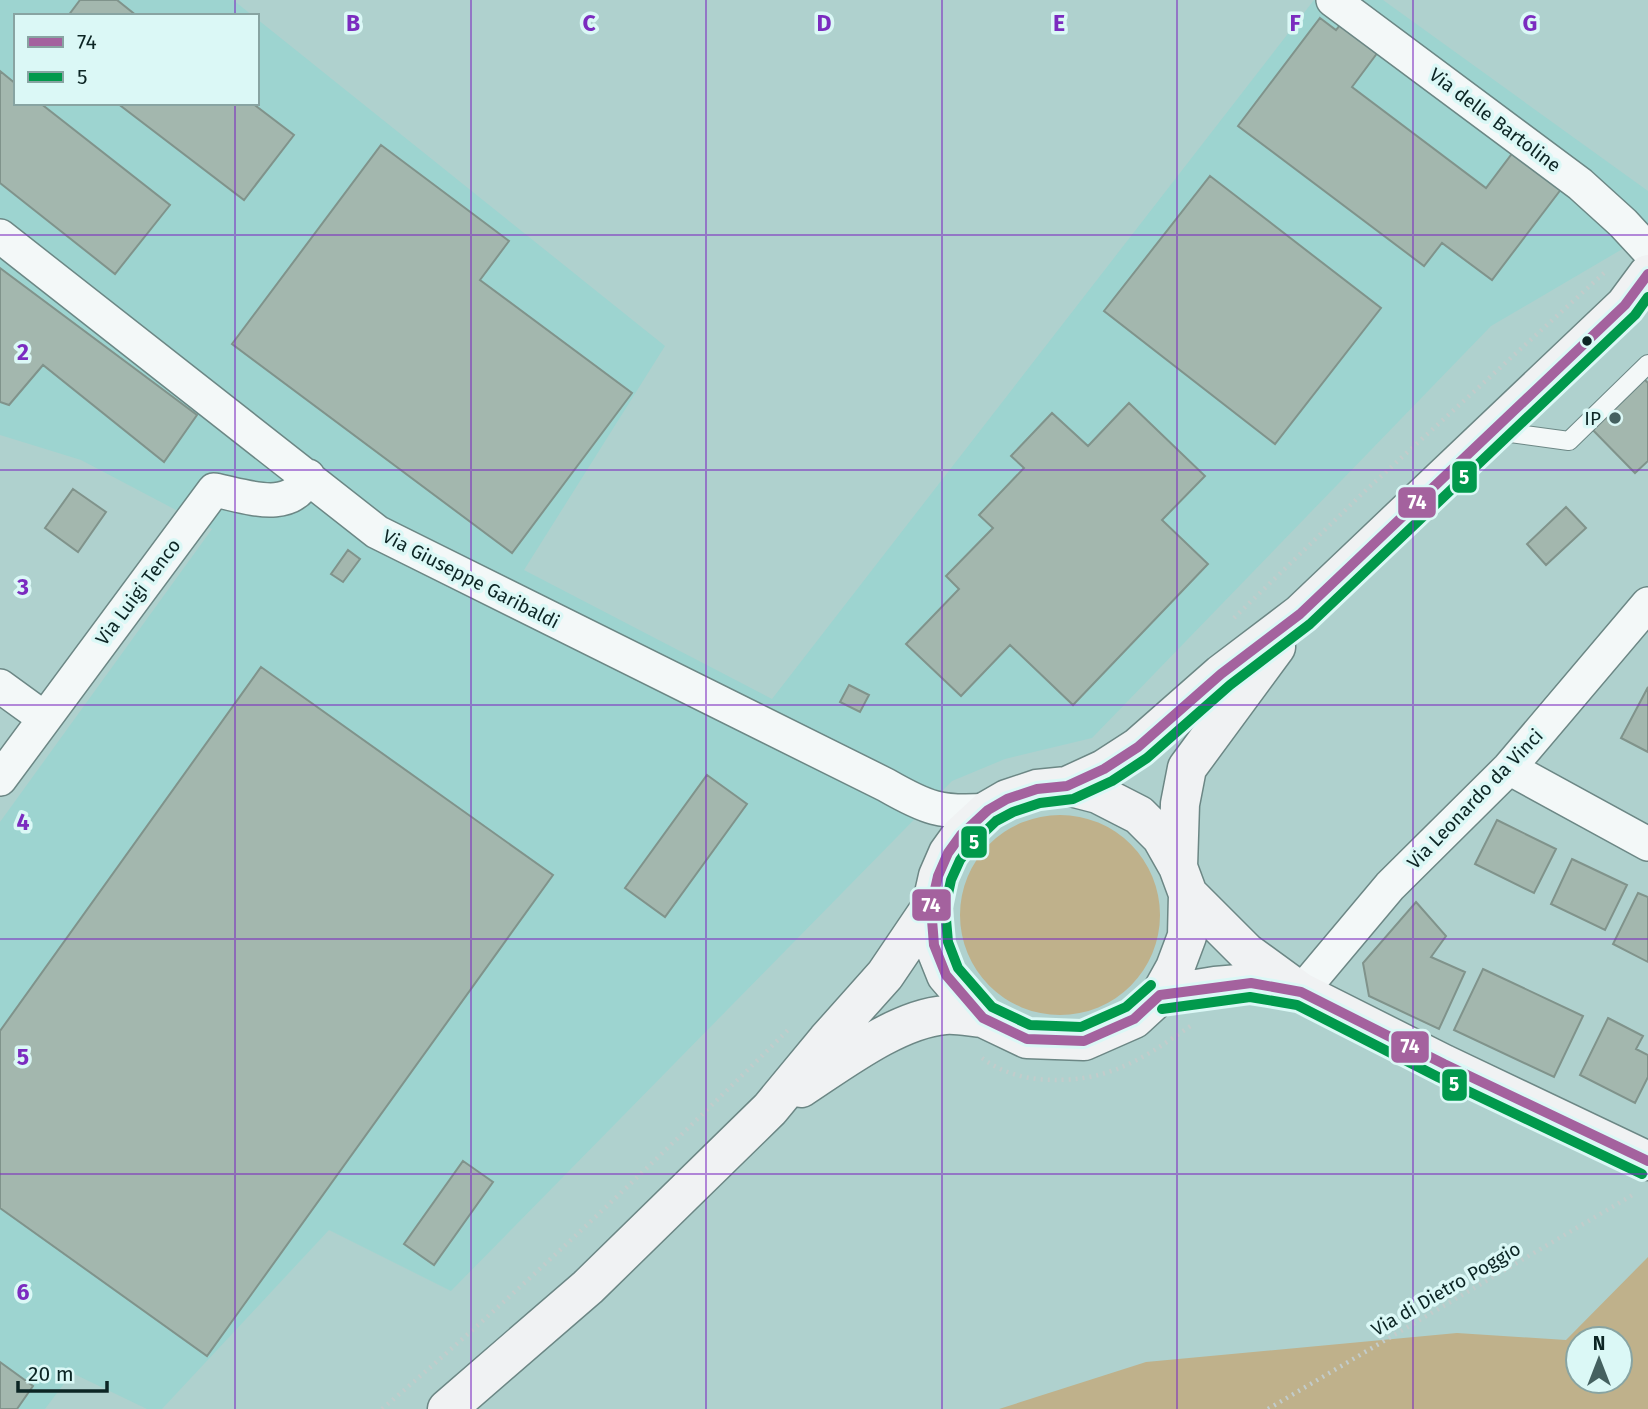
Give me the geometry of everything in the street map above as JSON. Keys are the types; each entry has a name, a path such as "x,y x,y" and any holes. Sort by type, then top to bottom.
{"main road":[{"path":"447,1409 588,1287 770,1109 885,975 934,892 948,853 961,835 988,810 1007,799 1037,789 1067,786 1104,769 1138,747 1221,674 1300,614 1493,430 1637,298 1645,255"},
{"path":"770,1109 840,1063 886,1036 917,1022 945,1016 983,1018 1027,1039 1084,1041 1134,1019 1160,995 1175,968 1186,936 1180,804 1187,768 1300,614"},
{"path":"1067,786 1098,794 1139,815 1161,838 1183,880 1245,952 1301,992 1444,1064 1643,1177"},
{"path":"934,892 934,945 946,975 983,1018"},
{"path":"1160,995 1215,986 1251,984 1301,992"}],"street":[{"name":"Via delle Bartoline","path":"1333,0 1580,184 1645,255"},
{"name":"Via Giuseppe Garibaldi","path":"0,236 377,532 919,804 957,812 988,810"},
{"name":"Via Luigi Tenco","path":"0,779 214,490 275,502 289,499 304,485 308,476"},
{"name":"Via Leonardo da Vinci","path":"1301,992 1390,886 1509,768 1648,604"},
{"path":"0,686 44,718"},
{"path":"1509,768 1648,844"},
{"path":"919,804 931,822 934,892"}],"lane":[{"path":"1493,430 1569,441 1648,364"}],"path":[{"path":"1227,626 1434,427 1645,255"},
{"path":"382,1409 506,1300 679,1138 795,1022"},
{"name":"Via di Dietro Poggio","path":"1268,1409 1643,1177"}],"shaded area":[{"path":"0,0 233,0 250,14 14,14 14,105 259,105 259,21 665,346 524,570 772,699 1314,0 1383,0 1648,191 1648,234 1491,326 1092,738 1005,759 952,781 451,1291 329,1230 162,1409 147,1409 72,1373 45,1409 0,1409 0,822 212,529 81,460 0,435"},
{"path":"1060,815 1098,822 1131,844 1153,877 1160,915 1153,953 1131,986 1098,1008 1060,1015 1022,1008 989,986 967,953 960,915 967,877 989,844 1022,822"},
{"path":"1648,1257 1648,1409 999,1409 1146,1362 1457,1333 1564,1340 1564,1395 1634,1395 1634,1325 1581,1325"}],"building":[{"path":"80,0 117,0 134,14 70,14"},
{"path":"1320,18 1336,30 1344,20 1381,48 1352,87 1486,188 1514,151 1562,188 1492,280 1442,243 1424,266 1238,126"},
{"path":"0,71 14,82 14,105 43,105 170,205 115,274 0,183"},
{"path":"120,105 255,105 294,135 244,200"},
{"path":"381,145 509,241 480,280 632,393 512,553 232,344"},
{"path":"1210,176 1381,308 1275,444 1104,311"},
{"path":"0,268 197,415 164,462 43,365 9,405 0,402"},
{"path":"1636,371 1648,383 1648,461 1635,473 1584,421"},
{"path":"1129,403 1205,476 1162,520 1208,564 1073,705 1010,645 961,696 906,644 959,589 946,576 993,528 979,515 1024,468 1011,456 1052,413 1088,446"},
{"path":"73,489 106,512 78,552 45,528"},
{"path":"1566,507 1586,528 1546,565 1527,544"},
{"path":"348,550 360,559 343,582 331,574"},
{"path":"261,667 553,875 207,1356 0,1208 0,1031"},
{"path":"849,685 869,695 860,712 840,702"},
{"path":"1648,687 1648,752 1621,738"},
{"path":"707,775 747,804 665,917 625,888"},
{"path":"1497,820 1556,849 1534,893 1475,864"},
{"path":"1572,859 1627,885 1605,930 1551,904"},
{"path":"1638,893 1648,897 1648,962 1613,944"},
{"path":"1416,902 1446,936 1431,957 1465,972 1439,1029 1369,996 1363,963"},
{"path":"1483,969 1583,1016 1554,1077 1454,1030"},
{"path":"1608,1018 1643,1036 1636,1049 1648,1055 1648,1077 1635,1103 1580,1075"},
{"path":"463,1161 493,1182 434,1265 404,1244"},
{"path":"0,1362 33,1386 17,1409 0,1409"}],"transit line":[{"name":"74","path":"1160,995 1134,1019 1084,1041 1027,1039 983,1018 946,975 934,945 931,907 938,876 948,853 961,835 988,810 1007,799 1037,789 1067,786 1104,769 1138,747 1221,674 1300,614 1625,305 1648,274"},
{"name":"5","path":"1151,985 1126,1007 1081,1027 1030,1025 992,1007 958,968 948,942 945,908 951,880 960,860 996,821 1040,803 1073,799 1112,781 1147,758 1230,685 1310,624 1635,315 1648,297"},
{"name":"74","path":"1160,995 1251,983 1301,992 1444,1064 1648,1161"},
{"name":"5","path":"1162,1009 1250,997 1297,1005 1438,1077 1642,1174"}],"place":[{"name":"IP","path":"1615,418"}]}
